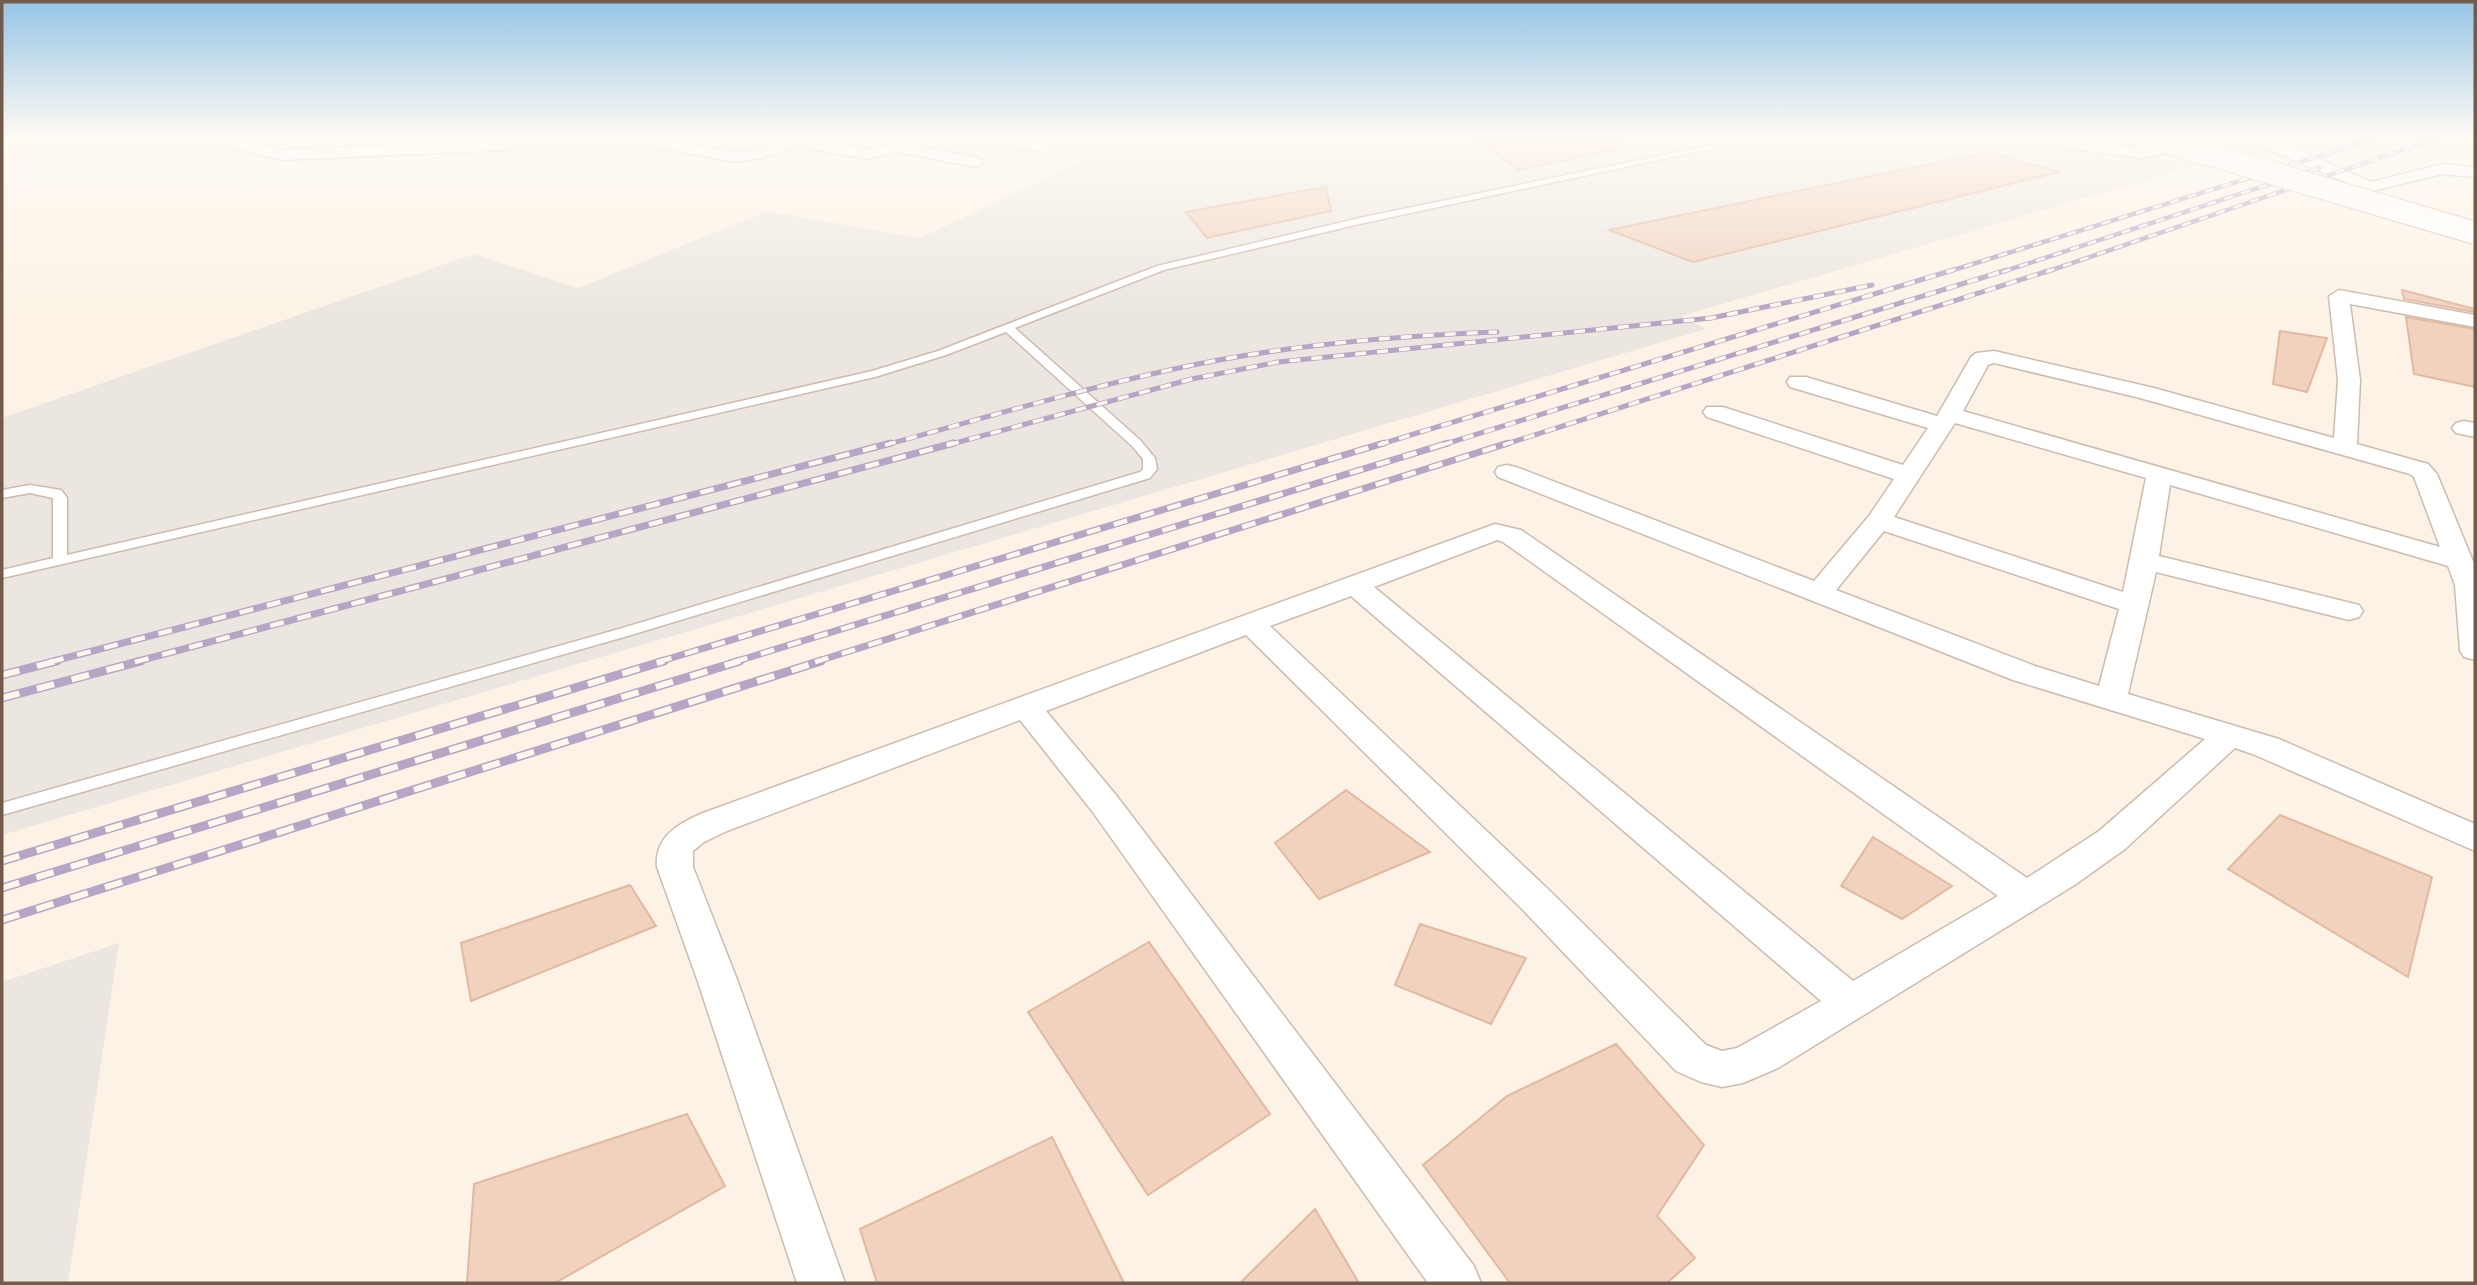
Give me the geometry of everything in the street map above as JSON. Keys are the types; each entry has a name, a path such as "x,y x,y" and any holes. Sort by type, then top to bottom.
{"street":[{"path":"2346,195 2475,233"},
{"path":"2353,195 2348,202 2352,205 2475,242"},
{"path":"2345,448 2348,370 2339,296 2354,296 2475,321"},
{"path":"1819,593 1879,521 1946,419 1979,362 1984,358 1994,357 2146,393 2422,471 2464,553 2475,652"},
{"path":"1798,382 2464,553"},
{"path":"1715,412 1909,475"},
{"path":"1507,472 2025,673 2230,735 2293,758 2475,838"},
{"path":"2111,700 2145,561 2159,474"},
{"path":"1879,521 2134,605"},
{"path":"821,1283 672,856 676,847 688,836 715,822 1495,532 1511,536 2025,896"},
{"path":"2145,561 2349,611"},
{"path":"1355,585 1850,1002"},
{"path":"1250,623 1537,901 1698,1063 1719,1070 1747,1065 2112,840 2230,735"},
{"path":"1024,706 1104,803 1457,1283"}],"lane":[{"path":"2,574 820,387 943,353 1161,268 1197,257 1489,195"},
{"path":"2,809 625,632 1134,481 1145,475 1150,469 1149,458 1136,443 1007,327"},
{"path":"2,494 40,490 55,493 60,498 60,561"}],"shaded area":[{"path":"1011,195 2095,195 1681,316 1706,329 2,835 2,418 474,254 578,288 767,211 920,238"},
{"path":"119,943 68,1283 2,1283 2,982"}],"building":[{"path":"1281,195 1328,195 1331,211 1207,238 1186,212"},
{"path":"1779,195 1966,195 1693,262 1609,230"},
{"path":"2402,290 2475,309 2475,312 2404,299"},
{"path":"2406,317 2475,329 2475,387 2414,374"},
{"path":"2280,331 2327,338 2307,392 2273,384"},
{"path":"1346,790 1430,852 1319,899 1275,843"},
{"path":"2280,815 2432,877 2408,977 2228,869"},
{"path":"1873,837 1952,886 1902,919 1841,886"},
{"path":"630,885 656,926 471,1001 461,943"},
{"path":"1420,924 1526,958 1491,1024 1395,985"},
{"path":"1149,942 1270,1114 1148,1195 1028,1012"},
{"path":"1616,1044 1704,1145 1657,1216 1695,1258 1667,1283 1510,1283 1423,1165 1507,1096"},
{"path":"687,1114 725,1186 555,1283 467,1283 474,1184"},
{"path":"1052,1137 1124,1283 877,1283 860,1229"},
{"path":"1315,1209 1359,1283 1240,1283"}],"railway":[{"path":"1947,272 2194,195"},
{"path":"2002,272 2237,195"},
{"path":"2046,272 2271,195"},
{"path":"1378,445 1953,270"},
{"path":"1442,445 2007,270"},
{"path":"1503,445 2051,270"},
{"path":"948,445 1192,379 1278,362 1711,318 1872,285"},
{"path":"885,445 1101,386 1214,361 1334,343 1497,332"},
{"path":"50,662 891,443"},
{"path":"135,662 954,443"},
{"path":"658,662 1384,443"},
{"path":"734,662 1448,443"},
{"path":"815,662 1508,443"},
{"path":"2,675 57,661"},
{"path":"2,698 141,661"},
{"path":"2,861 664,661"},
{"path":"2,888 740,661"},
{"path":"2,920 821,661"}]}
